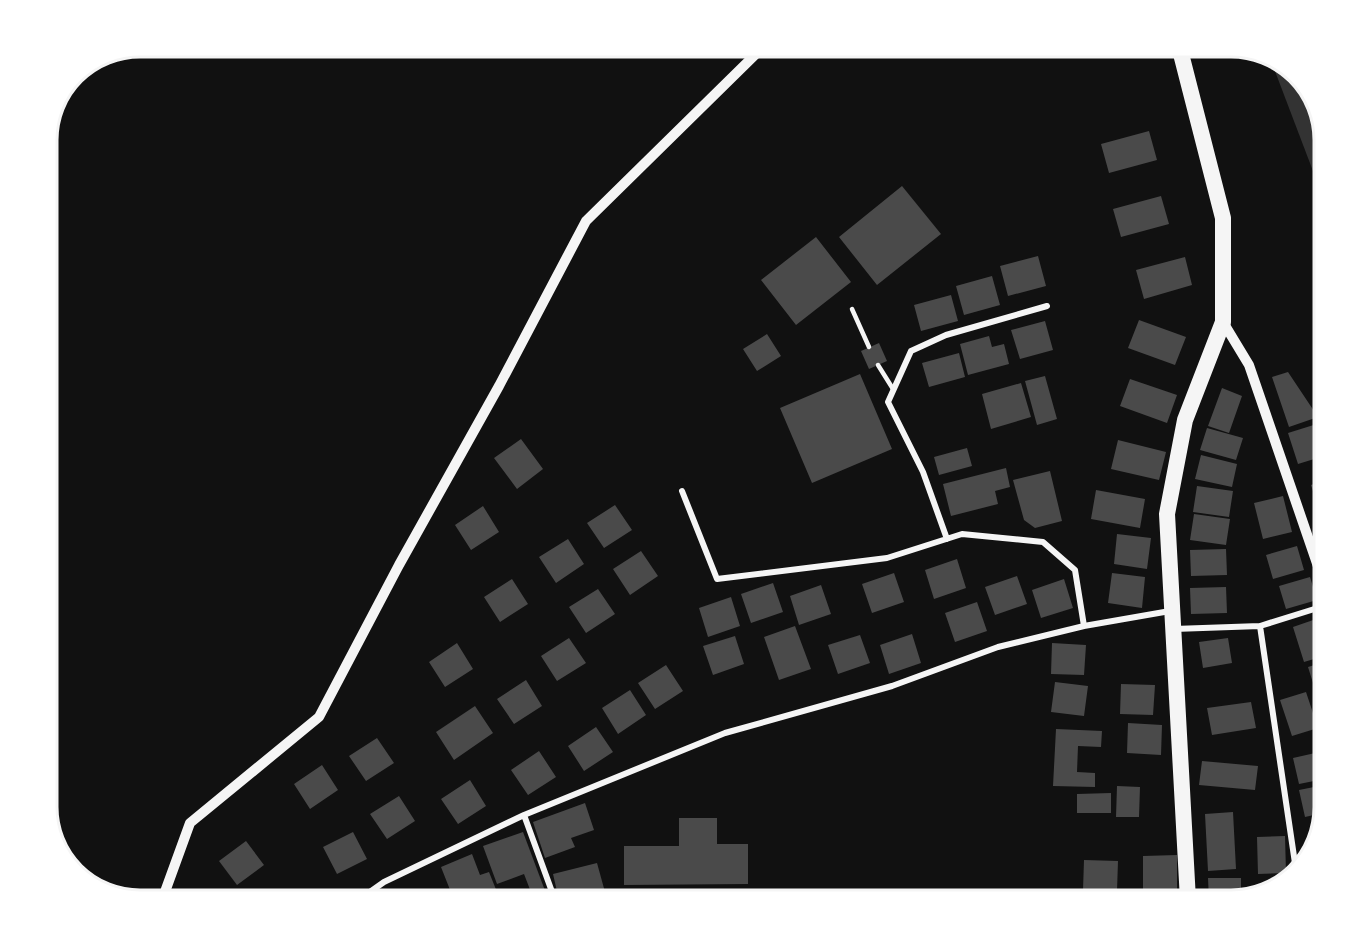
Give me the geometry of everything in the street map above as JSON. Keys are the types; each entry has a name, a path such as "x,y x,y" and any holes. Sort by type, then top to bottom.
{"highway":[{"path":"1182,57 1223,218 1223,322 1185,420 1167,514 1187,890"}],"street":[{"path":"166,890 190,823 319,717 586,221 753,57"},
{"path":"947,539 923,472 888,402 893,389 911,351 946,335 1047,306"},
{"path":"1223,322 1249,365 1314,555"},
{"path":"682,491 717,579 887,558 962,534 1043,542 1075,570 1084,626"},
{"path":"1174,629 1260,626 1314,609"},
{"path":"373,890 384,882 524,814 725,733 892,686 998,647 1084,626 1172,611"},
{"path":"1260,626 1295,860"},
{"path":"524,814 551,890"}],"lane":[{"path":"852,309 869,347"},
{"path":"878,365 893,389"}],"shaded area":[{"path":"1274,69 1293,85 1310,114 1314,140 1314,174"}],"building":[{"path":"1149,131 1157,160 1109,173 1101,144"},
{"path":"902,186 941,234 877,285 839,237"},
{"path":"1161,196 1169,224 1121,237 1113,209"},
{"path":"816,237 851,282 796,325 761,280"},
{"path":"1038,256 1046,286 1008,296 1000,266"},
{"path":"1185,257 1192,285 1144,299 1136,270"},
{"path":"992,276 1000,305 964,315 956,286"},
{"path":"951,295 958,321 921,331 914,305"},
{"path":"1139,320 1186,337 1175,365 1128,348"},
{"path":"1045,321 1053,350 1020,359 1011,330"},
{"path":"767,334 781,356 757,371 743,349"},
{"path":"989,336 992,347 1004,344 1009,364 968,375 960,344"},
{"path":"879,343 887,361 869,369 861,351"},
{"path":"959,353 965,377 929,387 922,363"},
{"path":"1288,372 1314,411 1314,418 1289,427 1272,377"},
{"path":"860,374 892,449 812,483 780,408"},
{"path":"1045,376 1057,419 1037,425 1025,381"},
{"path":"1130,379 1177,395 1167,423 1120,406"},
{"path":"1021,383 1031,417 991,429 982,394"},
{"path":"1222,388 1242,396 1229,433 1208,426"},
{"path":"1314,425 1314,459 1298,464 1288,433"},
{"path":"1207,428 1243,438 1236,460 1200,450"},
{"path":"521,439 543,469 517,489 494,458"},
{"path":"1118,440 1166,452 1159,480 1111,469"},
{"path":"967,448 972,466 939,475 934,457"},
{"path":"1201,455 1237,464 1232,487 1195,479"},
{"path":"1006,468 1010,487 995,491 998,504 951,516 943,484"},
{"path":"1050,471 1062,521 1035,528 1024,520 1013,480"},
{"path":"1197,486 1233,491 1229,517 1193,512"},
{"path":"1096,490 1145,499 1140,528 1091,519"},
{"path":"1283,496 1292,532 1263,539 1254,503"},
{"path":"615,505 632,530 604,548 587,523"},
{"path":"483,506 499,532 471,550 455,525"},
{"path":"1194,514 1230,519 1226,545 1190,540"},
{"path":"1117,534 1151,538 1147,569 1114,564"},
{"path":"568,539 584,564 556,583 539,557"},
{"path":"1297,546 1304,570 1273,579 1266,555"},
{"path":"1226,549 1227,575 1191,576 1190,550"},
{"path":"641,551 658,576 630,595 613,569"},
{"path":"957,559 966,588 934,599 925,570"},
{"path":"894,573 904,602 872,613 862,584"},
{"path":"1112,573 1145,577 1142,608 1108,603"},
{"path":"1017,576 1027,604 995,615 985,587"},
{"path":"1310,577 1314,601 1286,609 1279,586"},
{"path":"512,579 528,604 500,622 484,597"},
{"path":"1064,579 1073,608 1041,618 1032,590"},
{"path":"773,583 783,612 751,623 741,594"},
{"path":"821,585 831,614 799,625 790,596"},
{"path":"1226,587 1227,613 1191,614 1190,588"},
{"path":"598,589 615,614 586,633 569,607"},
{"path":"731,597 740,626 708,637 699,608"},
{"path":"977,602 987,631 955,642 945,613"},
{"path":"1314,620 1314,659 1304,662 1293,627"},
{"path":"795,626 811,669 779,680 764,637"},
{"path":"912,634 921,663 889,674 880,645"},
{"path":"860,635 870,663 838,674 828,645"},
{"path":"735,636 744,664 713,675 703,646"},
{"path":"569,638 586,663 557,681 541,656"},
{"path":"1228,638 1232,663 1203,668 1199,642"},
{"path":"457,643 473,669 445,687 429,662"},
{"path":"1052,643 1086,645 1084,675 1051,674"},
{"path":"666,665 683,691 655,709 638,683"},
{"path":"1314,665 1314,686 1308,667"},
{"path":"526,680 542,706 514,724 497,699"},
{"path":"1055,682 1088,686 1084,716 1051,712"},
{"path":"1121,684 1155,685 1153,715 1120,714"},
{"path":"630,690 646,715 618,734 602,708"},
{"path":"1306,692 1314,716 1314,729 1292,736 1280,700"},
{"path":"1251,702 1256,728 1212,735 1207,708"},
{"path":"475,706 493,733 454,760 436,732"},
{"path":"1128,723 1162,725 1161,755 1127,753"},
{"path":"596,727 613,752 584,771 568,746"},
{"path":"1056,729 1102,731 1101,747 1078,746 1077,772 1095,773 1095,787 1053,786"},
{"path":"377,738 394,763 366,781 349,756"},
{"path":"539,751 556,777 528,795 511,770"},
{"path":"1314,753 1314,781 1299,784 1293,758"},
{"path":"1202,761 1258,766 1255,790 1199,785"},
{"path":"322,765 338,790 310,809 294,784"},
{"path":"470,780 486,806 458,824 441,799"},
{"path":"1117,786 1140,787 1139,817 1116,817"},
{"path":"1314,787 1313,815 1305,817 1299,790"},
{"path":"1111,793 1111,813 1077,813 1077,794"},
{"path":"399,796 415,821 387,839 370,814"},
{"path":"585,803 594,830 571,838 575,847 545,858 533,822"},
{"path":"1233,812 1236,869 1208,871 1205,814"},
{"path":"679,818 717,818 717,844 748,844 748,884 624,885 624,846 679,846"},
{"path":"353,832 367,859 337,874 323,847"},
{"path":"523,832 545,890 530,890 524,874 497,884 483,846"},
{"path":"1285,836 1286,869 1281,873 1258,874 1257,837"},
{"path":"246,841 264,865 237,885 219,861"},
{"path":"472,854 480,875 489,872 496,890 450,890 441,867"},
{"path":"1177,855 1177,890 1143,890 1143,856"},
{"path":"1084,860 1118,861 1117,890 1083,890"},
{"path":"597,863 604,890 557,890 553,874"},
{"path":"1208,878 1241,878 1241,889 1209,890"}]}
